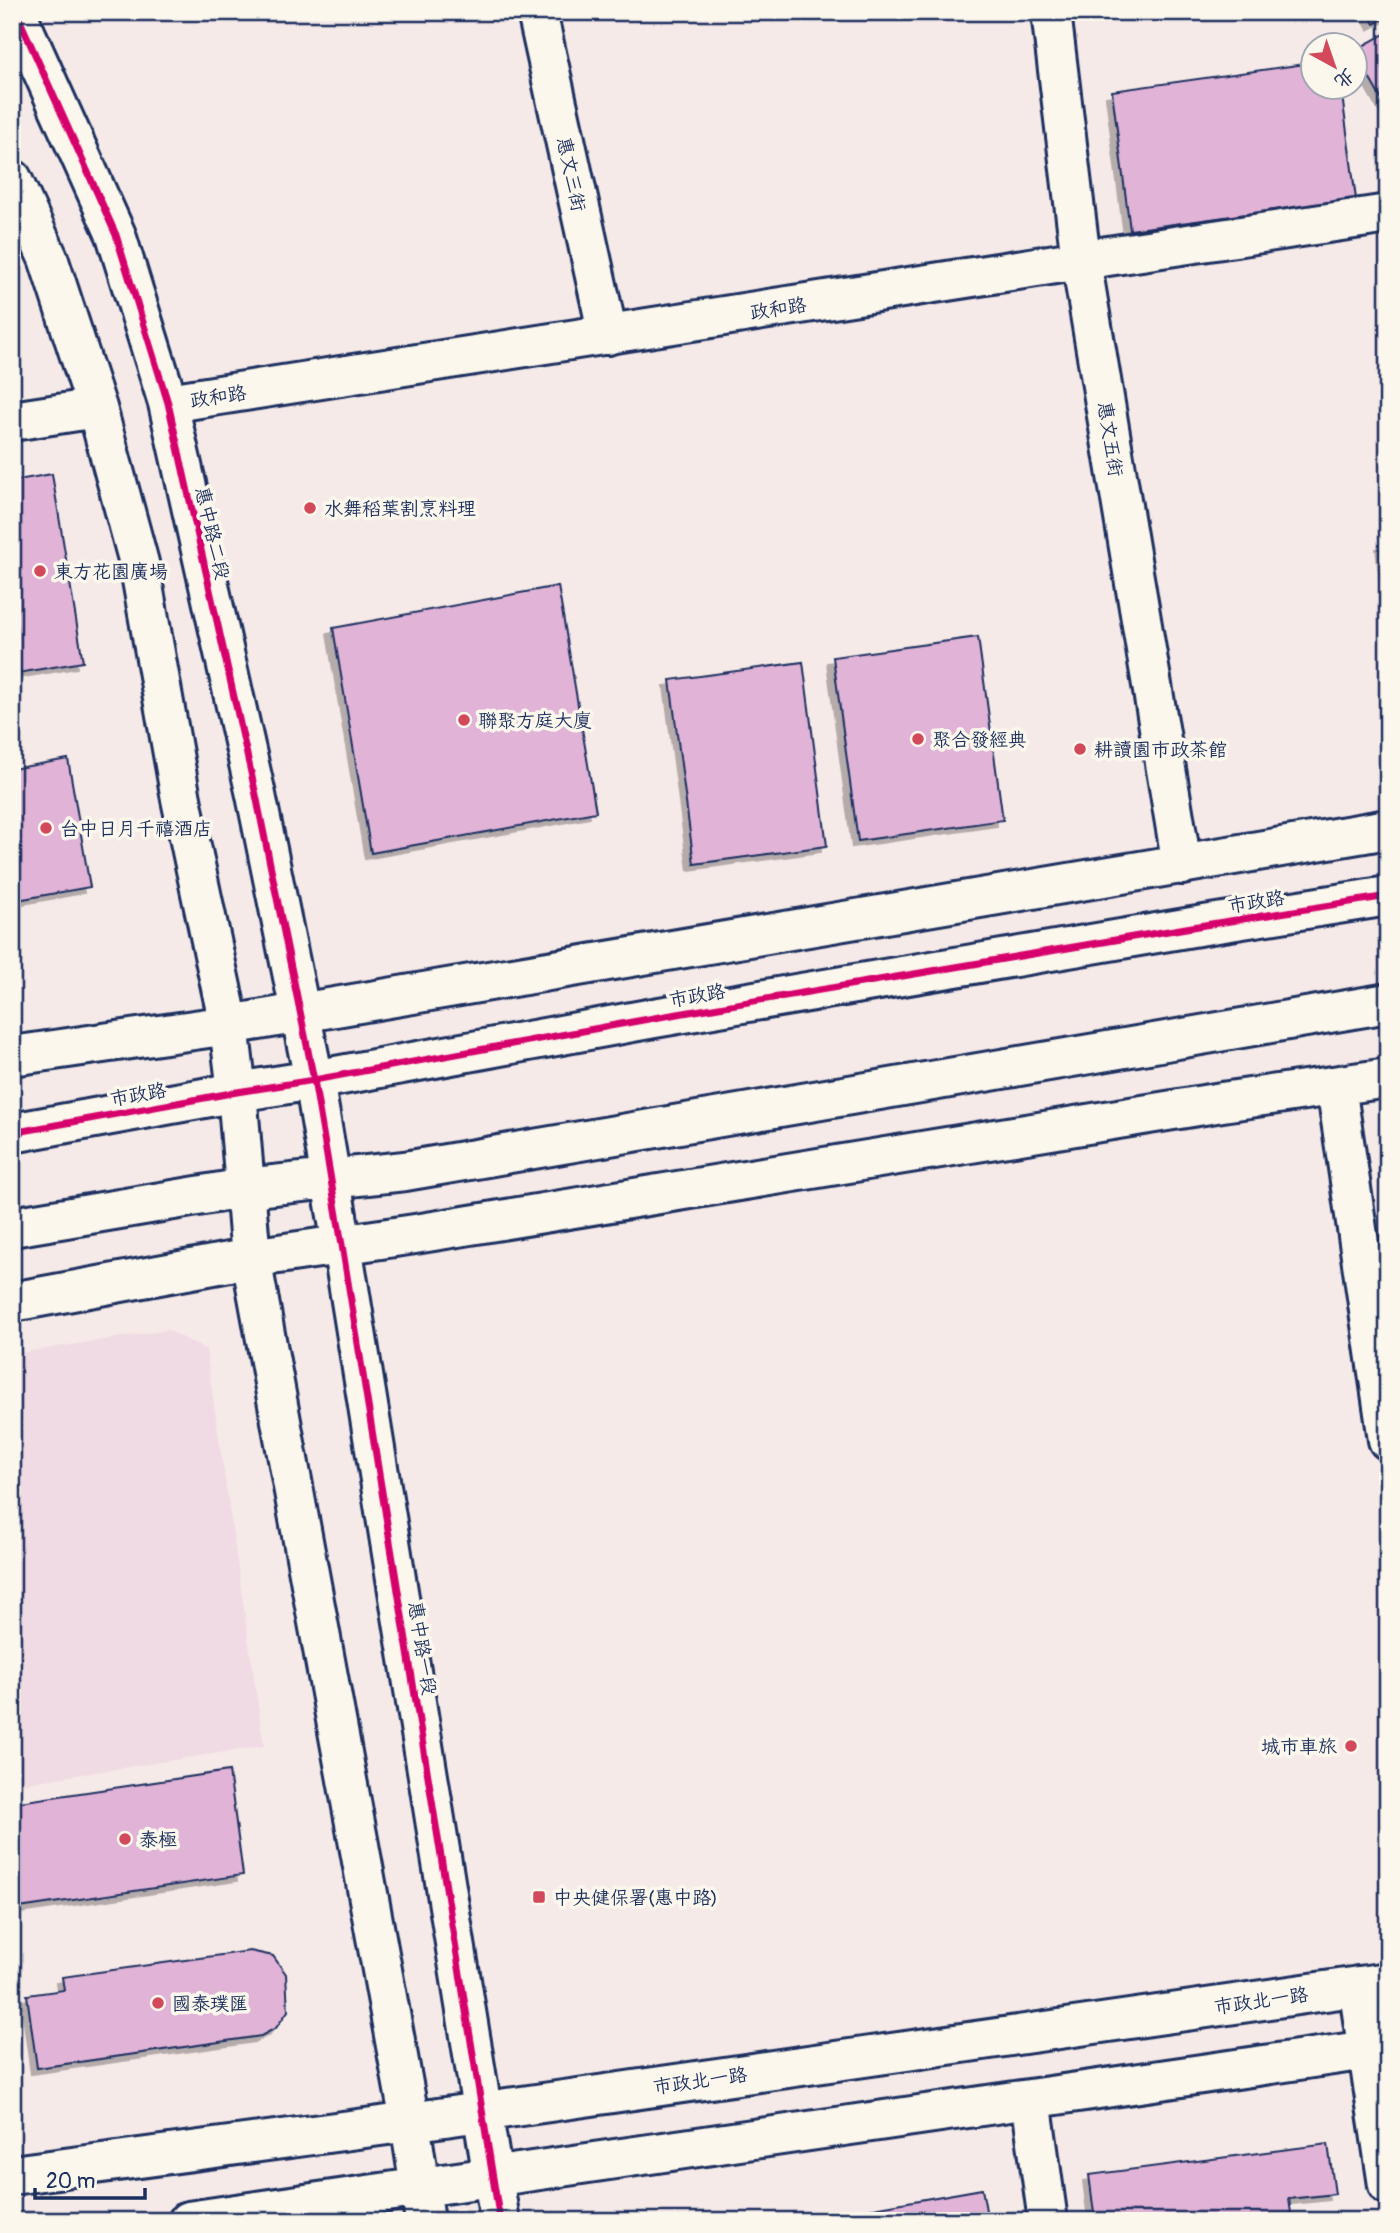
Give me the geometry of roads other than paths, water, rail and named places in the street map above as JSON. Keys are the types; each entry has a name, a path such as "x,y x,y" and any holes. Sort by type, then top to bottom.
{"street":[{"name":"惠中路二段","path":"16,12 116,235 168,403 256,795 314,1080"},
{"name":"惠文三街","path":"537,12 608,335"},
{"name":"惠文五街","path":"1051,12 1081,260 1182,865"},
{"path":"12,179 48,258 97,408 139,563 181,799 229,1025 251,1258 423,2204"},
{"name":"政和路","path":"168,403 1388,214"},
{"path":"12,421 97,408"},
{"path":"12,1056 229,1025 1388,830"},
{"name":"市政路","path":"12,1133 668,1016 1192,927 1388,897"},
{"path":"12,1227 245,1188 405,1171 1388,1003"},
{"path":"12,1303 251,1258 1195,1106 1388,1078"},
{"name":"惠中路一段","path":"314,1080 500,2221"},
{"path":"1336,1086 1388,1440"},
{"path":"1373,1984 1388,2185"},
{"name":"市政北一路","path":"12,2175 410,2122 1373,1984"},
{"path":"188,2221 423,2204 493,2176 1378,2048"},
{"path":"1031,2099 1048,2221"}],"place":[{"name":"水舞稻葉割烹料理","path":"310,508"},
{"name":"東方花園廣場","path":"40,571"},
{"name":"聯聚方庭大廈","path":"464,720"},
{"name":"聚合發經典","path":"918,739"},
{"name":"耕讀園市政茶館","path":"1080,749"},
{"name":"台中日月千禧酒店","path":"46,828"},
{"name":"城市車旅","path":"1351,1746"},
{"name":"泰極","path":"125,1839"},
{"name":"中央健保署(惠中路)","path":"539,1897"},
{"name":"國泰璞匯","path":"158,2003"}]}
